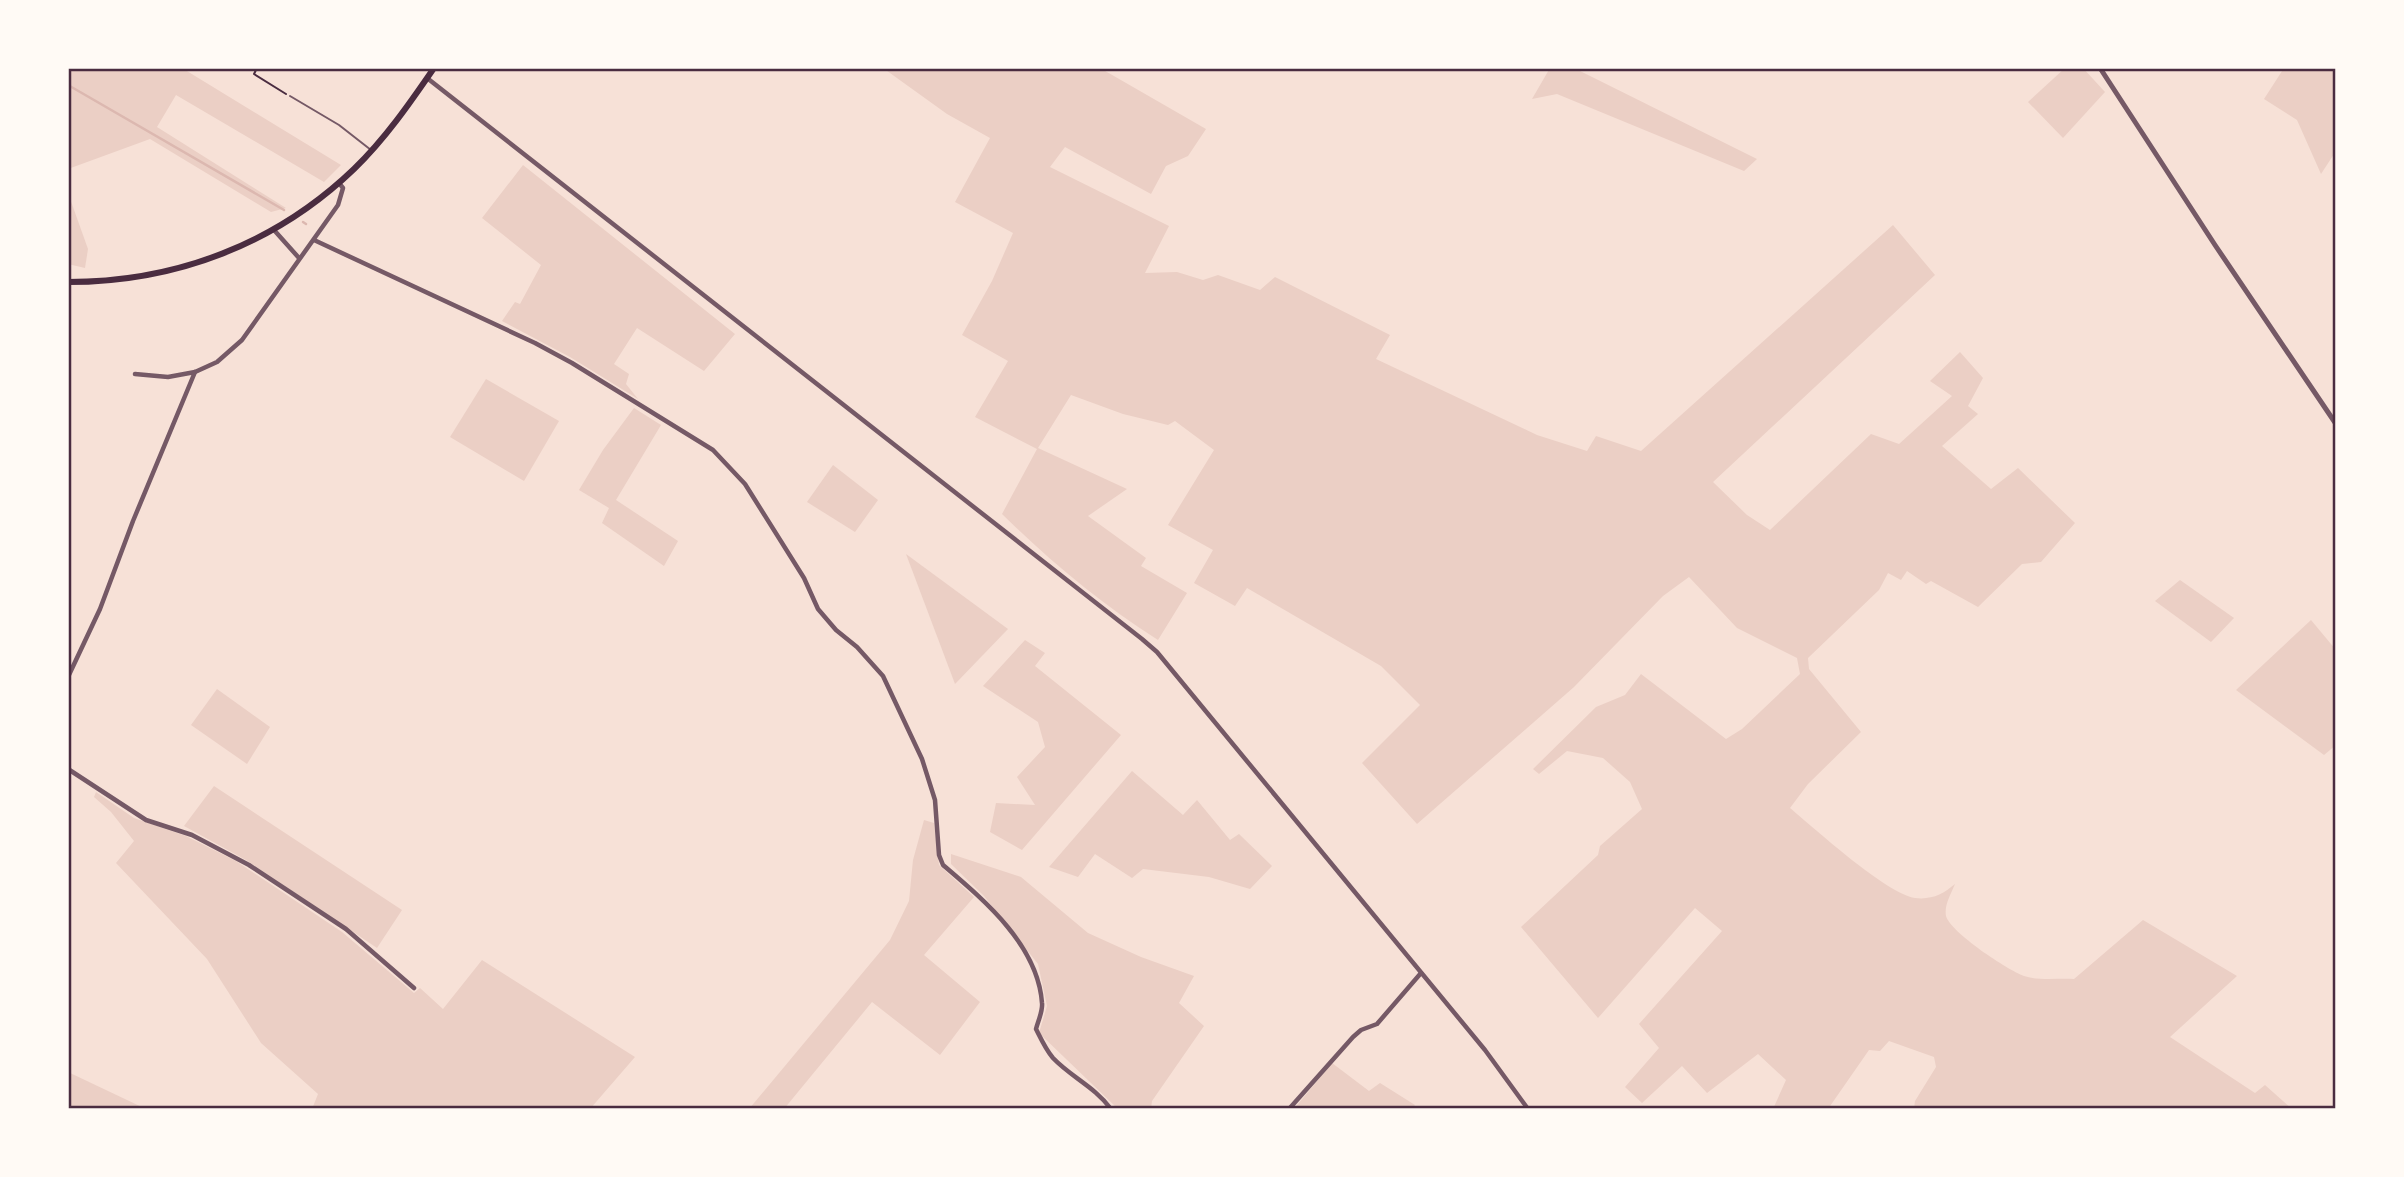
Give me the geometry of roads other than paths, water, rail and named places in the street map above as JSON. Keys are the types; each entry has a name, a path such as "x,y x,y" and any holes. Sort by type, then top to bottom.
{"main road":[{"path":"68,282 124,280 185,268 228,253 274,230 309,208 372,151 434,68"}],"street":[{"path":"2100,68 2336,424"},
{"path":"427,78 1157,652 1485,1050 1528,1109"},
{"path":"135,374 168,377 195,372 218,362 242,341 338,205 343,188 339,183"},
{"path":"274,230 299,258"},
{"path":"314,240 535,343 572,363 713,450 745,484 804,579 818,610 883,676 922,759 935,800 939,855 943,865 993,911 1023,948 1033,967 1042,1005 1036,1029 1051,1056 1096,1091 1111,1109"},
{"path":"68,677 100,609 133,521 195,372"},
{"path":"68,769 146,820 192,835 249,865 346,929 414,988"},
{"path":"1290,1109 1353,1037 1361,1030 1377,1024 1421,973"}],"lane":[{"path":"290,96 339,125 372,151"}],"waterway":[{"path":"68,85 284,210"}]}
